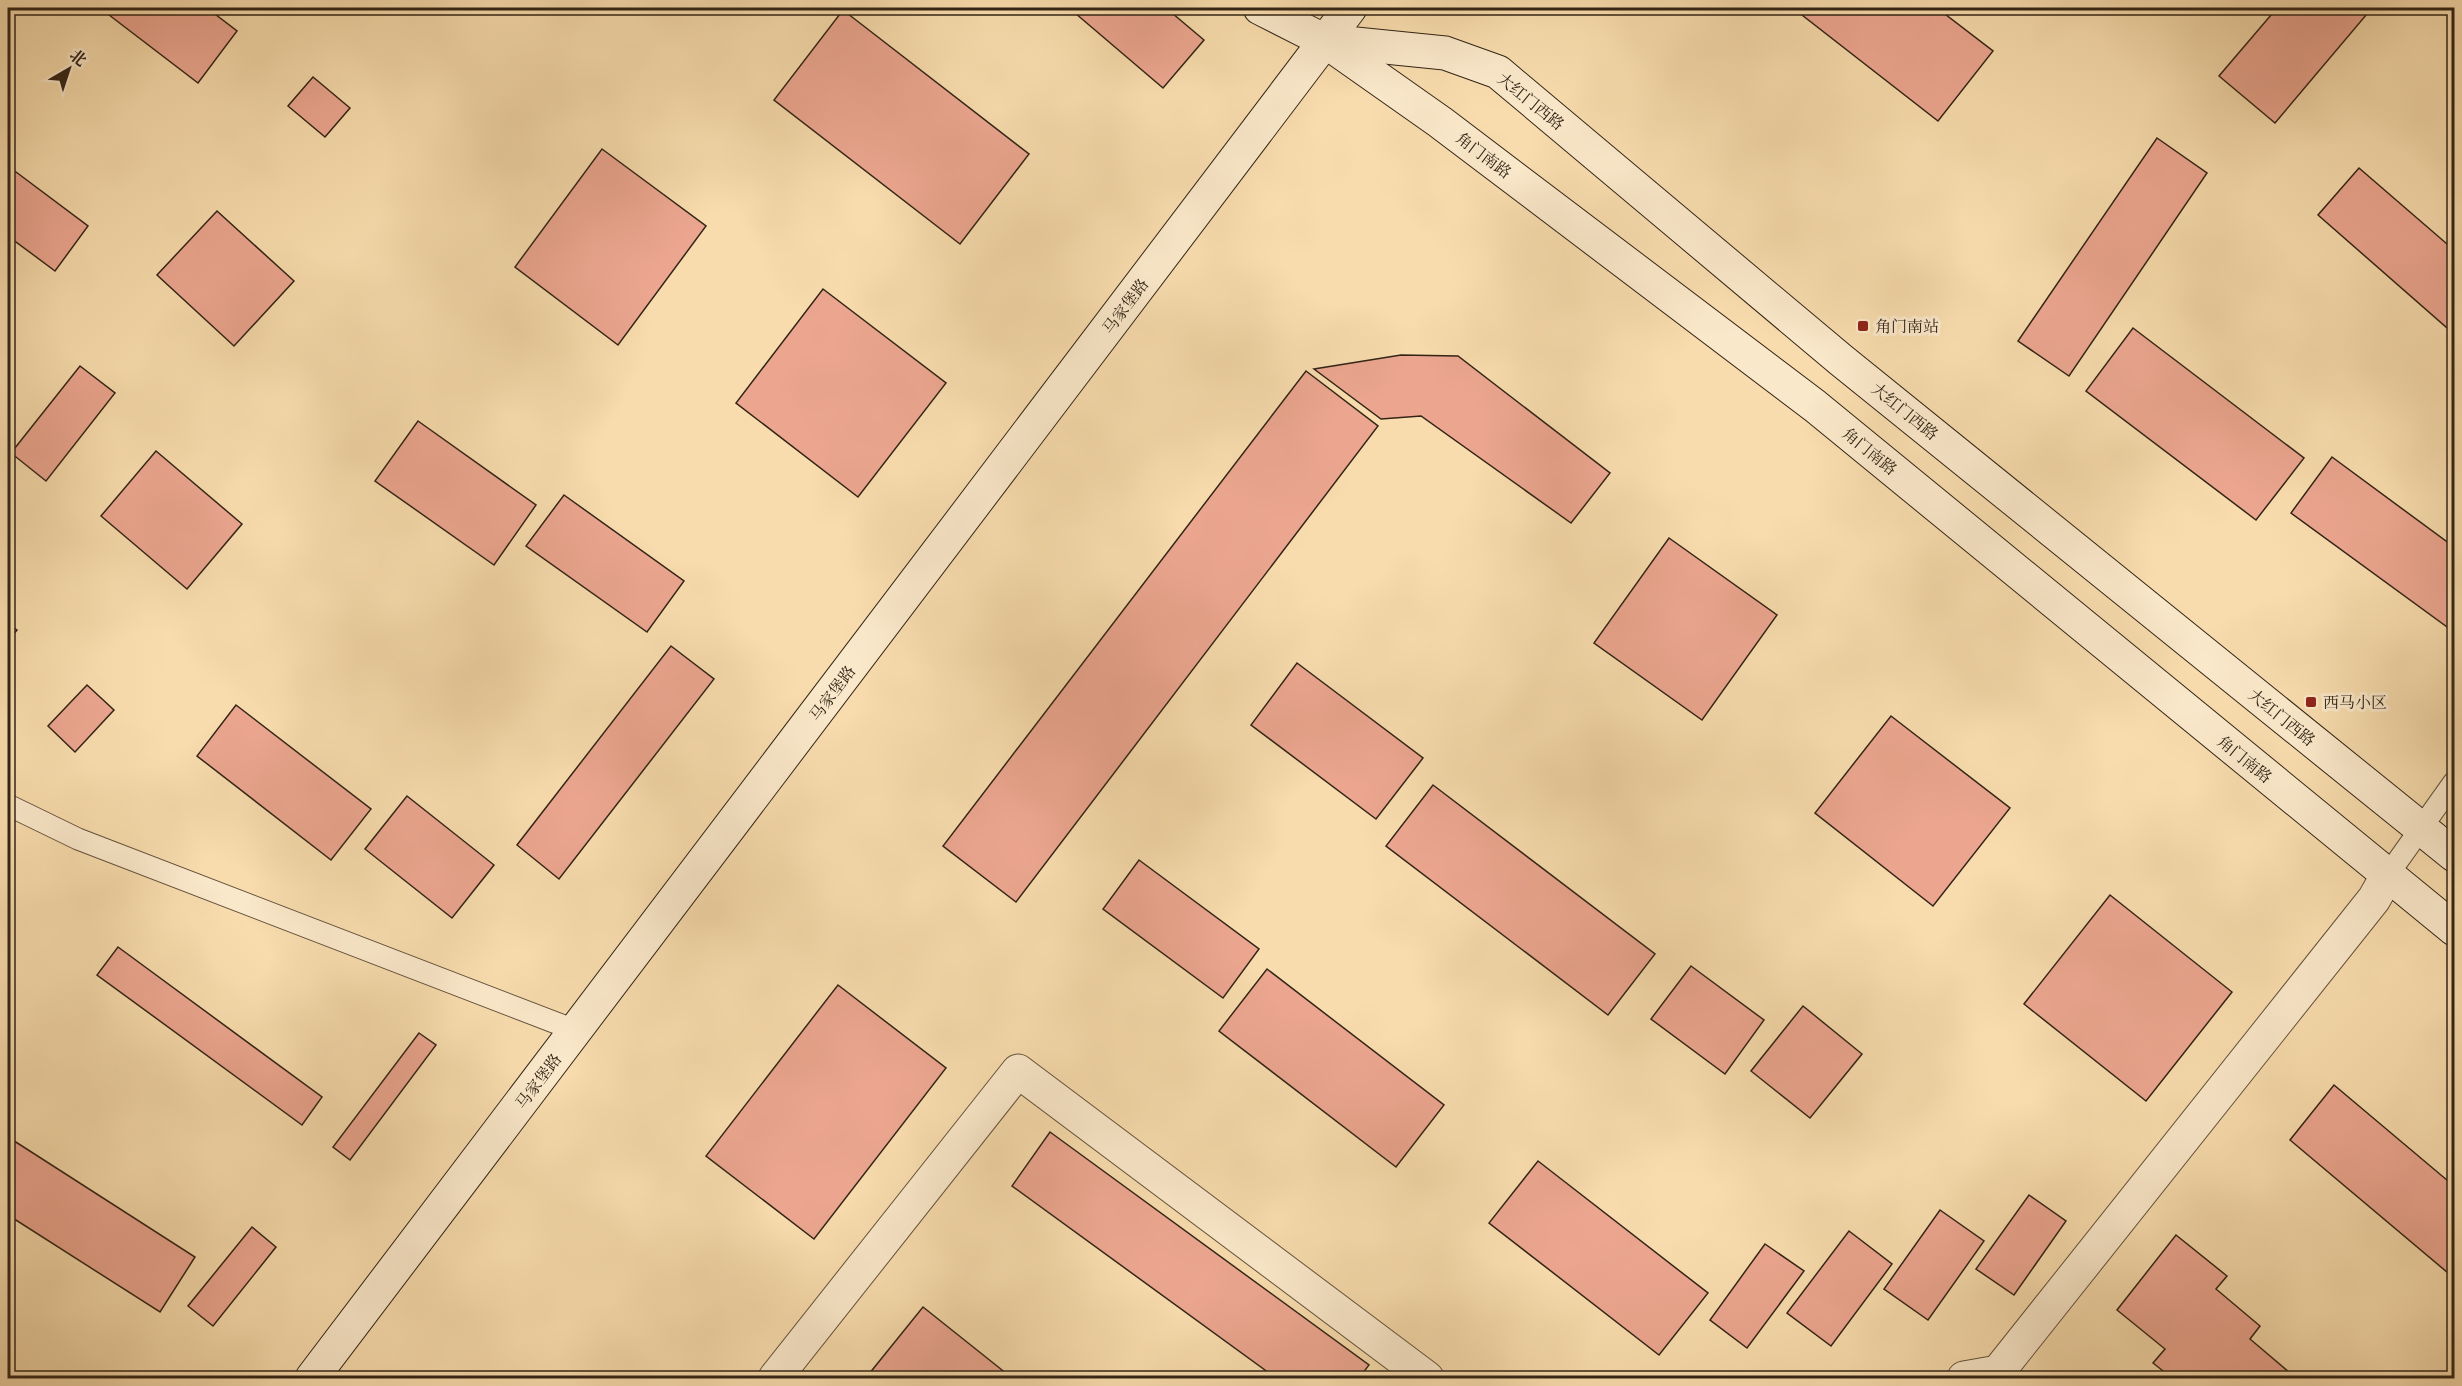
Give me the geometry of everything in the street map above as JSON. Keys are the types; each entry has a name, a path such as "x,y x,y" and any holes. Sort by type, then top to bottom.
{"street":[{"name":"角门南路","path":"1260,8 1325,41 1440,122 1815,406 2454,929"},
{"name":"马家堡路","path":"312,1378 1350,8"},
{"name":"大红门西路","path":"1325,41 1445,53 1498,72 1841,360 2454,855"},
{"path":"1964,1378 2002,1375 2374,899 2387,876"},
{"path":"775,1378 1018,1071 1427,1378"}],"lane":[{"path":"2387,876 2454,783"},
{"path":"8,805 78,839 577,1031"}],"building":[{"path":"100,8 207,8 237,31 198,83"},
{"path":"1080,8 1166,8 1204,40 1163,88 1075,13"},
{"path":"1793,8 1937,8 1993,51 1938,121"},
{"path":"2277,8 2372,8 2275,123 2219,76"},
{"path":"843,10 1029,154 960,244 774,100"},
{"path":"313,77 350,108 325,137 288,106"},
{"path":"2157,138 2207,173 2069,376 2018,341"},
{"path":"602,149 706,226 618,345 515,267"},
{"path":"8,166 88,226 55,271 8,236"},
{"path":"2359,168 2454,250 2454,334 2318,215"},
{"path":"217,211 294,281 234,346 157,275"},
{"path":"823,289 946,383 858,497 736,403"},
{"path":"2133,328 2304,458 2256,520 2086,391"},
{"path":"1401,355 1458,356 1610,473 1571,523 1421,416 1381,419 1314,369"},
{"path":"80,366 115,393 46,481 11,453"},
{"path":"1306,371 1378,426 1016,902 943,846"},
{"path":"418,421 536,505 494,565 375,481"},
{"path":"156,451 242,524 187,589 101,516"},
{"path":"2332,457 2454,547 2454,632 2291,513"},
{"path":"564,495 684,581 647,632 526,546"},
{"path":"1669,538 1777,615 1702,720 1594,643"},
{"path":"8,623 17,630 8,641"},
{"path":"671,646 714,679 559,879 517,845"},
{"path":"1297,663 1423,758 1376,819 1251,725"},
{"path":"87,685 114,710 75,752 48,726"},
{"path":"236,705 371,809 331,860 197,756"},
{"path":"1891,716 2010,808 1933,906 1815,813"},
{"path":"1433,785 1655,954 1608,1015 1386,846"},
{"path":"407,796 494,865 452,918 365,849"},
{"path":"1139,860 1259,949 1223,998 1103,909"},
{"path":"2110,895 2232,992 2146,1101 2024,1004"},
{"path":"118,947 322,1097 302,1125 97,975"},
{"path":"1691,966 1764,1020 1725,1074 1651,1019"},
{"path":"1267,969 1444,1105 1396,1167 1219,1031"},
{"path":"838,985 946,1068 814,1239 706,1156"},
{"path":"1803,1006 1862,1054 1810,1118 1751,1071"},
{"path":"419,1033 436,1045 350,1160 333,1147"},
{"path":"2334,1085 2454,1186 2454,1278 2290,1140"},
{"path":"1050,1132 1369,1365 1359,1378 1276,1378 1012,1186"},
{"path":"8,1137 195,1257 160,1312 8,1215"},
{"path":"1538,1161 1708,1293 1659,1355 1489,1223"},
{"path":"2029,1195 2066,1221 2014,1295 1976,1269"},
{"path":"1940,1210 1984,1241 1928,1320 1884,1289"},
{"path":"252,1227 276,1247 213,1326 188,1306"},
{"path":"1849,1231 1892,1264 1831,1346 1787,1313"},
{"path":"2176,1235 2227,1276 2216,1289 2260,1326 2250,1339 2296,1378 2172,1378 2153,1363 2165,1349 2117,1310"},
{"path":"1765,1244 1804,1271 1747,1348 1710,1320"},
{"path":"923,1307 1012,1378 874,1378 869,1374"}],"place":[{"name":"角门南站","path":"1863,326"},
{"name":"西马小区","path":"2311,702"}]}
